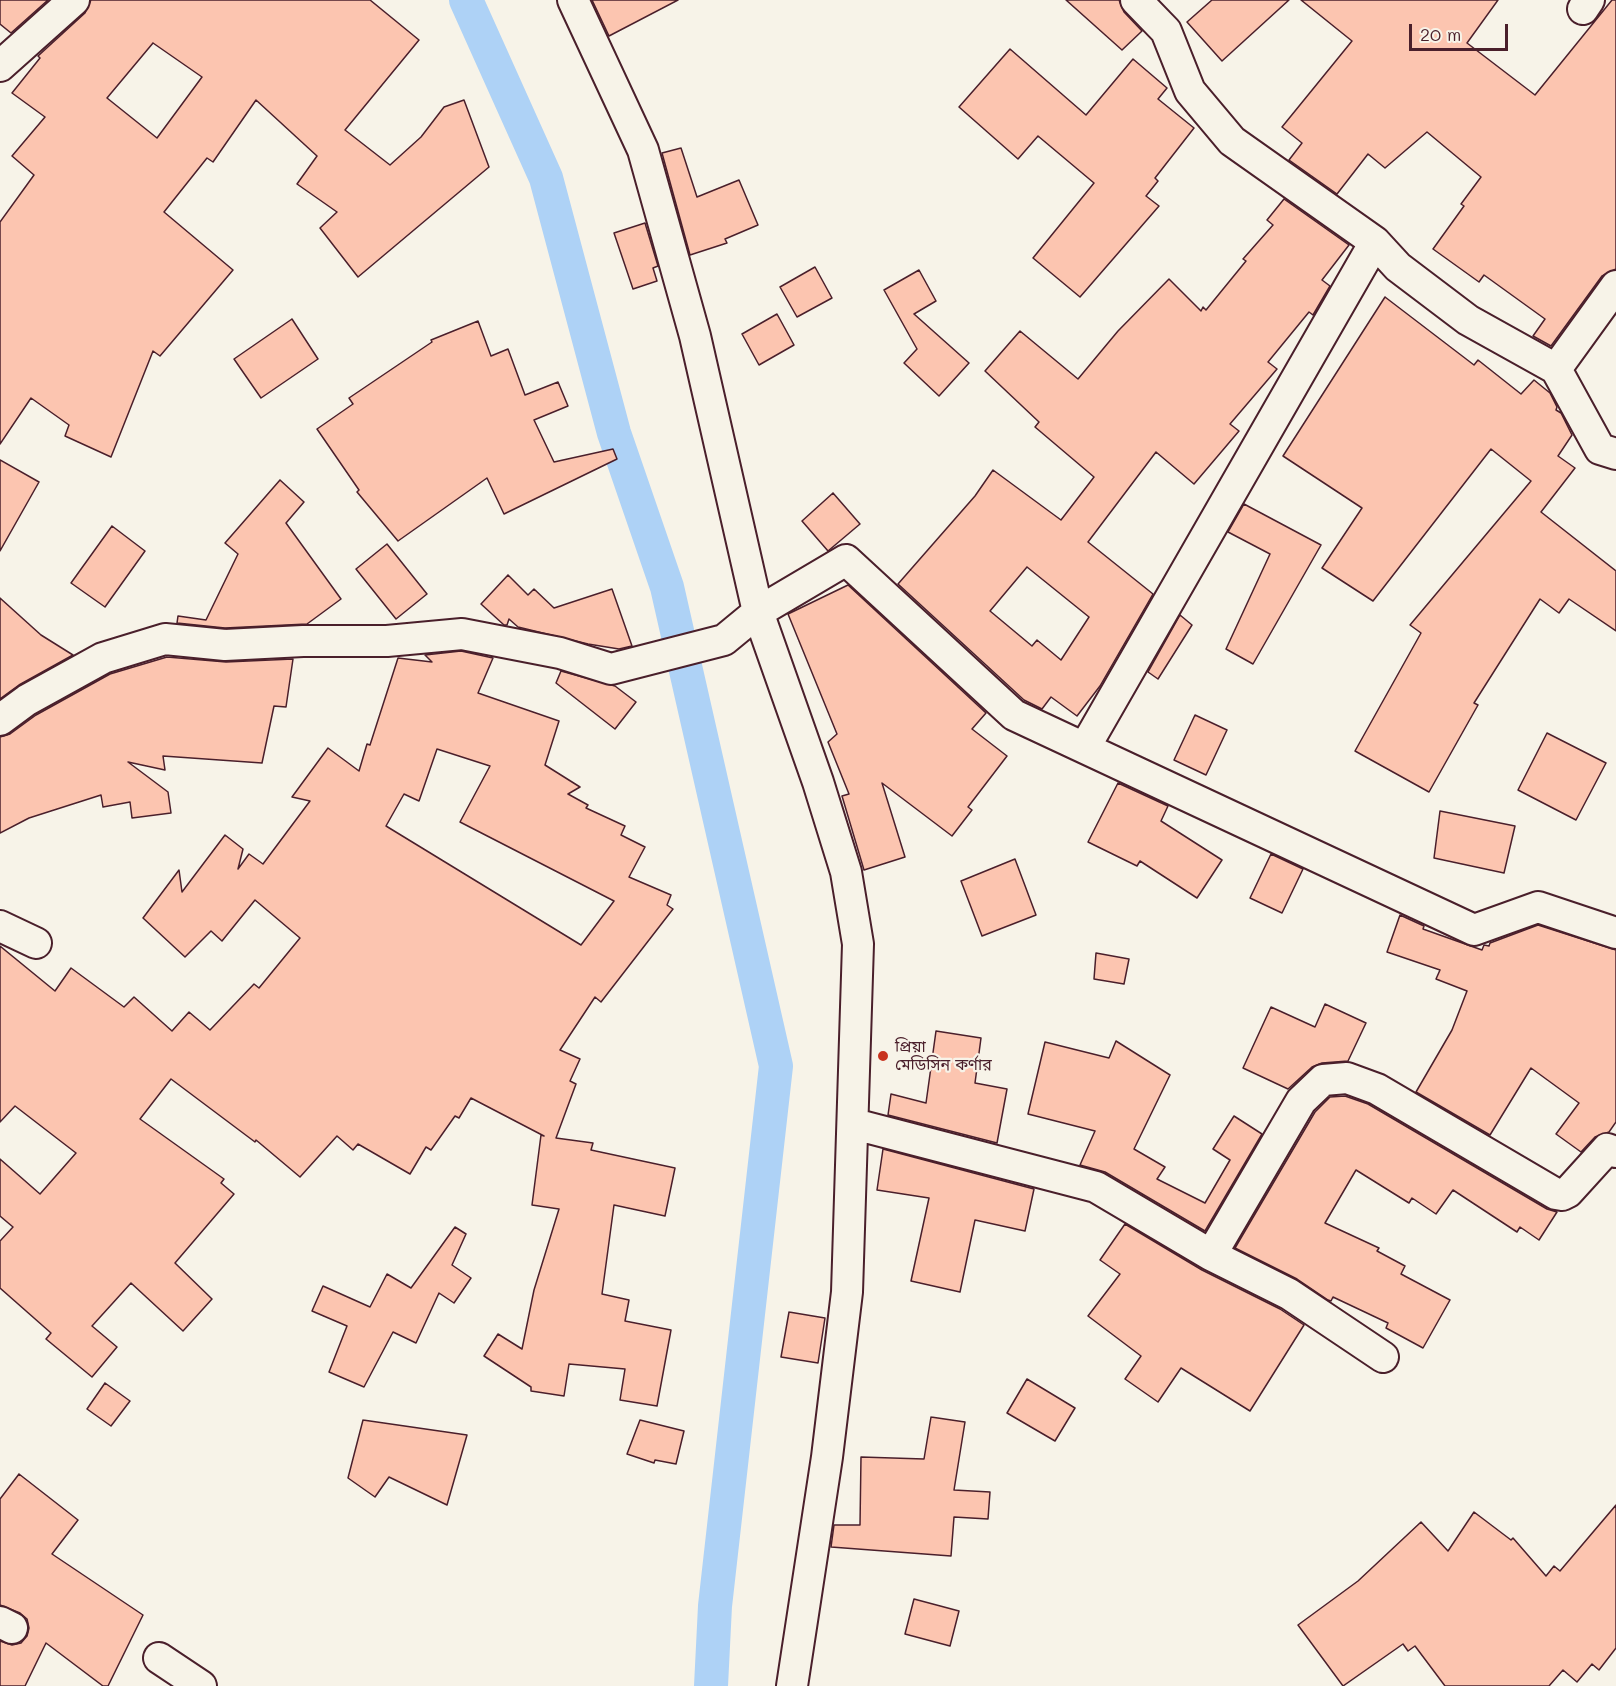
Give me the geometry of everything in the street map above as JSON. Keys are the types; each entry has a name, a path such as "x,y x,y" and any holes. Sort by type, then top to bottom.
{"street":[{"path":"0,66 74,0"},
{"path":"573,0 643,150 695,336 758,612 818,782 846,872 858,944 847,1292 827,1457 792,1686"},
{"path":"1136,0 1166,31 1190,91 1232,141 1375,242 1398,267 1468,320 1556,369 1600,449 1616,454"},
{"path":"1085,747 1375,242"},
{"path":"1556,369 1616,286"},
{"path":"0,720 27,700 103,658 165,639 225,645 303,641 387,641 462,634 560,653 611,669 724,640 758,612 846,560 1014,715 1474,930 1538,907 1616,933"},
{"path":"0,926 36,944"},
{"path":"1211,1255 1301,1101 1323,1080 1347,1078 1377,1089 1556,1194 1562,1195 1568,1191 1607,1149 1616,1152"},
{"path":"854,1124 1096,1187 1211,1255 1289,1294 1383,1357"},
{"path":"159,1658 201,1686"}],"building":[{"path":"0,0 48,0 11,33 0,24"},
{"path":"91,0 370,0 419,40 345,130 390,165 421,137 444,107 464,100 489,167 358,277 320,228 337,212 297,184 317,156 256,100 213,162 207,158 164,212 233,270 160,356 153,351 111,457 65,436 69,425 31,398 0,444 0,222 34,175 12,156 45,117 12,93 40,58 38,56 85,13","holes":["153,43 202,77 157,138 107,98"]},
{"path":"592,0 678,0 609,36"},
{"path":"1066,0 1119,0 1124,12 1142,31 1122,50"},
{"path":"1212,0 1289,0 1222,61 1187,22"},
{"path":"1301,0 1498,0 1467,43 1535,95 1612,0 1616,0 1616,269 1602,276 1551,346 1533,336 1545,319 1484,275 1479,282 1433,249 1464,206 1461,204 1481,177 1427,132 1385,168 1368,154 1337,194 1289,160 1302,143 1282,127 1352,41"},
{"path":"1010,49 1086,115 1133,59 1167,88 1158,99 1194,128 1155,178 1158,181 1146,196 1159,206 1080,297 1033,258 1094,183 1038,136 1018,159 959,107"},
{"path":"681,148 697,197 739,180 758,225 725,239 727,243 690,255 662,153"},
{"path":"1284,199 1349,245 1322,280 1330,286 1313,315 1309,312 1268,362 1277,369 1230,424 1239,431 1194,484 1156,452 1088,542 1153,594 1100,686 1077,716 1051,697 1042,709 1024,700 898,584 975,496 993,470 1061,520 1094,477 1035,427 1039,422 985,371 1020,331 1078,379 1118,331 1169,279 1201,311 1203,307 1206,310 1246,261 1243,259 1273,225 1267,220","holes":["1027,567 1089,617 1061,660 1037,640 1032,646 990,611"]},
{"path":"645,223 658,266 653,268 657,281 633,289 614,233"},
{"path":"815,267 832,298 797,317 780,287"},
{"path":"919,270 936,301 914,314 969,363 939,396 904,363 917,349 884,290"},
{"path":"1385,297 1474,365 1478,360 1521,394 1534,380 1550,393 1557,407 1556,410 1561,413 1572,435 1558,456 1575,468 1541,512 1616,571 1616,631 1569,599 1559,613 1540,599 1474,703 1478,705 1429,792 1355,751 1421,633 1410,625 1531,481 1491,449 1373,601 1322,568 1362,508 1283,456"},
{"path":"777,314 794,345 759,365 742,334"},
{"path":"292,319 318,359 261,398 234,359"},
{"path":"478,321 491,356 508,349 525,395 558,382 568,406 534,420 554,462 613,449 617,459 504,514 487,478 398,541 357,492 359,490 317,429 353,404 349,398 432,342 431,340"},
{"path":"0,460 39,482 0,551"},
{"path":"280,480 304,502 286,523 341,599 307,624 225,628 177,623 178,616 206,620 238,554 225,543"},
{"path":"833,493 860,524 828,551 802,521"},
{"path":"1244,504 1321,545 1253,664 1226,649 1270,554 1228,532"},
{"path":"112,526 145,551 105,607 71,583"},
{"path":"387,544 427,594 396,619 356,569"},
{"path":"508,575 528,595 534,589 554,608 612,589 632,646 619,649 588,644 518,627 509,619 507,625 504,625 481,604"},
{"path":"848,585 986,713 972,729 1007,756 968,807 972,810 952,836 882,783 905,857 864,870 842,796 849,794 828,742 837,734 788,614"},
{"path":"0,598 41,635 73,655 19,685 0,699"},
{"path":"1180,615 1192,625 1158,679 1148,672"},
{"path":"461,651 493,658 478,693 559,721 545,765 580,787 568,794 588,805 586,808 625,826 621,835 645,847 629,877 671,895 667,905 673,909 601,1002 595,997 560,1050 580,1059 570,1081 576,1084 556,1138 593,1143 591,1150 675,1168 665,1216 614,1205 602,1294 629,1300 625,1321 671,1330 657,1406 620,1400 625,1369 569,1364 564,1396 531,1391 531,1387 484,1356 498,1334 522,1349 534,1290 559,1209 532,1205 541,1135 544,1136 471,1098 459,1118 455,1116 431,1150 426,1147 410,1174 358,1144 353,1150 337,1136 300,1177 256,1140 255,1142 171,1079 140,1119 224,1179 221,1183 234,1194 175,1263 212,1299 183,1331 131,1283 92,1326 117,1347 92,1377 46,1339 51,1333 0,1288 0,1241 13,1227 0,1216 0,1159 40,1194 76,1153 15,1106 0,1122 0,946 55,991 71,968 124,1007 134,997 172,1031 189,1012 210,1030 254,984 259,988 300,938 255,900 222,941 211,931 185,957 143,918 179,870 182,892 225,835 243,849 238,869 249,854 263,864 310,801 292,797 328,748 359,771 367,744 370,745 398,658 432,662 425,655","holes":["437,749 490,766 460,822 614,901 581,945 386,826 404,794 419,801"]},
{"path":"167,657 226,662 293,659 286,707 274,706 262,763 163,756 165,770 128,762 168,792 171,813 132,818 130,802 103,807 101,795 29,818 0,833 0,737 10,734 36,715 110,674"},
{"path":"561,671 615,686 636,702 615,729 556,683"},
{"path":"1195,715 1227,730 1206,775 1174,760"},
{"path":"1547,733 1606,763 1576,820 1518,790"},
{"path":"1118,783 1168,806 1161,821 1222,860 1197,898 1140,861 1137,866 1088,842"},
{"path":"1440,811 1515,826 1504,873 1434,858"},
{"path":"1271,854 1303,869 1282,913 1250,898"},
{"path":"1015,859 1036,915 982,936 961,881"},
{"path":"1400,915 1424,926 1423,929 1482,950 1484,945 1489,946 1490,943 1538,925 1616,950 1616,1122 1609,1132 1595,1137 1581,1152 1556,1134 1579,1103 1531,1068 1490,1135 1416,1092 1452,1030 1467,991 1436,979 1440,970 1387,952"},
{"path":"1096,953 1129,959 1124,984 1094,979"},
{"path":"1325,1004 1366,1023 1348,1061 1322,1063 1312,1067 1288,1089 1243,1068 1271,1007 1315,1027"},
{"path":"936,1031 981,1038 975,1083 1007,1089 997,1143 888,1115 891,1094 926,1103"},
{"path":"1116,1041 1170,1075 1134,1149 1165,1167 1157,1179 1205,1203 1230,1160 1213,1149 1234,1116 1262,1134 1205,1231 1105,1172 1080,1165 1095,1131 1028,1114 1045,1042 1109,1058"},
{"path":"1345,1096 1368,1104 1547,1209 1557,1212 1539,1240 1520,1227 1517,1232 1453,1190 1436,1214 1412,1198 1409,1203 1356,1170 1325,1223 1379,1248 1377,1251 1405,1266 1401,1274 1450,1300 1423,1348 1386,1328 1388,1323 1333,1297 1331,1301 1328,1300 1297,1279 1235,1248 1315,1112 1330,1097"},
{"path":"883,1149 1034,1189 1025,1231 975,1220 960,1292 911,1281 929,1198 877,1190"},
{"path":"1125,1224 1202,1270 1280,1309 1304,1325 1250,1411 1181,1368 1158,1402 1125,1379 1141,1356 1088,1316 1120,1274 1100,1260"},
{"path":"455,1227 466,1234 452,1265 471,1278 454,1303 439,1293 416,1343 393,1332 364,1387 329,1372 347,1326 312,1311 323,1286 370,1307 387,1274 411,1288"},
{"path":"789,1312 825,1318 818,1363 781,1357"},
{"path":"1027,1379 1075,1408 1055,1441 1007,1413"},
{"path":"105,1383 130,1401 111,1426 87,1409"},
{"path":"931,1417 965,1422 954,1490 990,1492 988,1519 954,1517 951,1556 831,1547 834,1525 860,1525 861,1457 924,1459"},
{"path":"363,1420 467,1435 447,1505 389,1477 375,1497 348,1478"},
{"path":"640,1420 684,1431 676,1464 655,1460 654,1463 627,1454"},
{"path":"19,1474 78,1520 52,1554 143,1615 108,1686 103,1686 46,1643 25,1686 0,1686 0,1641 12,1645 21,1643 27,1636 29,1628 27,1619 20,1613 0,1605 0,1499"},
{"path":"1616,1505 1616,1648 1599,1670 1592,1664 1577,1682 1563,1670 1549,1686 1445,1686 1415,1646 1408,1651 1403,1644 1343,1686 1298,1625 1358,1581 1421,1522 1448,1551 1474,1512 1511,1540 1513,1538 1546,1576 1554,1566 1560,1571"},
{"path":"914,1599 959,1611 950,1646 905,1634"}],"waterway":[{"path":"466,0 546,178 614,433 667,587 776,1066 715,1606 711,1686"}],"place":[{"name":"প্রিয়া মেডিসিন কর্ণার","path":"883,1056"}]}
